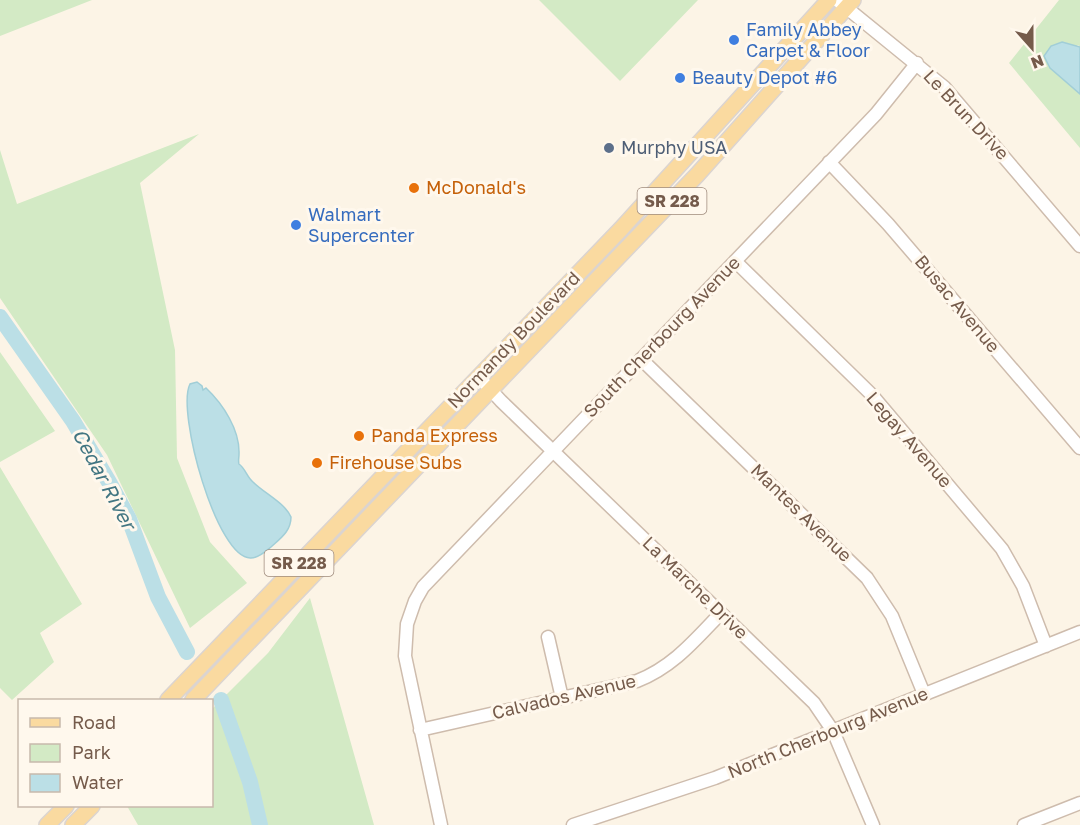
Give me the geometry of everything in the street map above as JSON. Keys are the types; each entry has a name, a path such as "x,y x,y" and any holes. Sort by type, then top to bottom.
{"main road":[{"name":"Normandy Boulevard","path":"169,699 621,229 829,0"},
{"name":"Normandy Boulevard","path":"194,699 492,391 699,172 846,2"},
{"path":"47,825 65,807"},
{"path":"74,825 91,807"}],"street":[{"name":"Le Brun Drive","path":"846,2 944,87 1080,246"},
{"name":"South Cherbourg Avenue","path":"441,825 405,656 405,640 410,613 415,601 429,579 876,114 917,63"},
{"name":"Busac Avenue","path":"829,162 888,224 1080,448"},
{"name":"Legay Avenue","path":"735,261 872,395 1002,549 1023,586 1046,646"},
{"name":"Mantes Avenue","path":"640,359 867,578 892,616 924,694"},
{"name":"La Marche Drive","path":"479,377 814,703 833,731 873,825"},
{"name":"Calvados Avenue","path":"420,730 624,685 654,674 684,653 721,613"},
{"name":"North Cherbourg Avenue","path":"573,825 715,778 1080,632"},
{"path":"548,638 562,698"},
{"path":"1024,825 1080,803"}],"green space":[{"path":"0,0 92,0 0,36"},
{"path":"539,0 698,0 620,81"},
{"path":"1059,0 1080,0 1080,47 1078,45 1050,68 1080,94 1080,148 1009,63"},
{"path":"199,134 140,183 175,350 177,458 210,542 247,583 190,628 107,455 0,298 0,150 17,204"},
{"path":"0,352 55,431 0,462"},
{"path":"0,467 82,604 40,633 54,662 12,700 0,688"},
{"path":"310,598 374,825 138,825 128,807 213,807 213,708 268,653"}],"water":[{"path":"1062,42 1080,47 1080,94 1050,68 1044,56 1051,46"},
{"path":"197,382 203,390 206,388 212,394 229,418 239,445 239,464 251,480 279,503 291,517 285,534 257,557 251,558 238,552 225,535 202,482 194,451 187,399 190,384"}],"waterway":[{"name":"Cedar River","path":"0,317 73,421 109,482 129,519 158,597 187,652"},
{"name":"Cedar River","path":"221,700 250,782 260,825"}],"place":[{"name":"Family Abbey Carpet & Floor","path":"734,40"},
{"name":"Beauty Depot #6","path":"680,78"},
{"name":"Murphy USA","path":"609,148"},
{"name":"McDonald's","path":"414,188"},
{"name":"Walmart Supercenter","path":"296,225"},
{"name":"Panda Express","path":"359,436"},
{"name":"Firehouse Subs","path":"317,463"}]}
